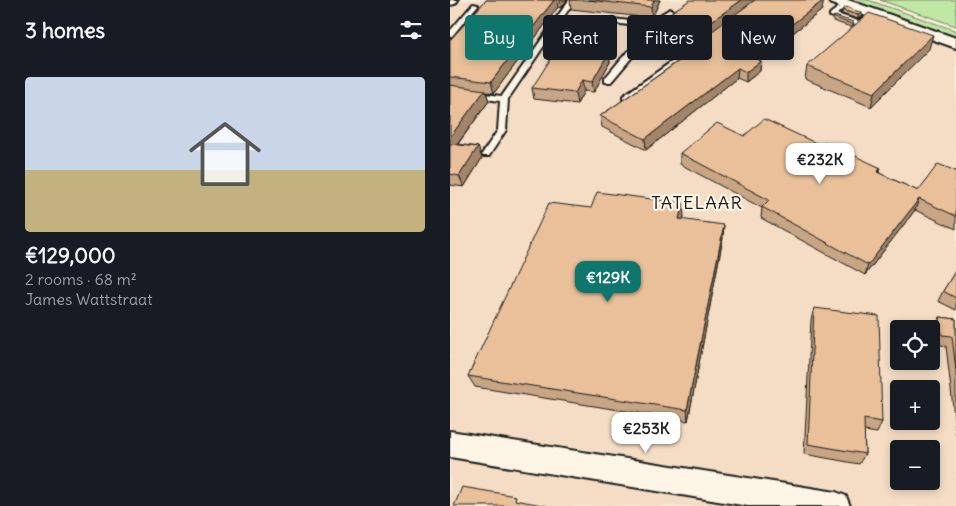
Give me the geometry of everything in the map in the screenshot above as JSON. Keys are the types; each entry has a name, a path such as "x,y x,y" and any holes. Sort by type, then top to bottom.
{"street":[{"path":"840,2 956,43"},
{"path":"450,444 836,506"}],"lane":[{"path":"486,154 502,130 504,100 572,0"},
{"path":"450,35 475,5"},
{"path":"663,15 670,10"},
{"path":"608,80 627,58"},
{"path":"622,101 680,60"},
{"path":"450,92 504,100"}],"shaded area":[{"path":"450,0 857,0 956,34 956,506 450,506"}],"green space":[{"path":"843,0 868,0 954,30 956,35 950,37"},
{"path":"880,0 956,0 956,26"}],"building":[{"path":"486,0 554,0 533,27 533,15 472,15"},
{"path":"588,0 654,0 651,7"},
{"path":"690,0 742,0 712,21 712,15 667,15"},
{"path":"755,0 824,0 794,23 794,15 734,15"},
{"path":"846,7 862,13 858,15 842,10"},
{"path":"869,13 933,35 874,93 807,66"},
{"path":"833,17 853,22 851,24"},
{"path":"465,23 465,60 508,60 491,82 450,77 450,40"},
{"path":"722,24 722,60 761,61 746,72 738,68 645,139 600,116 680,60 712,60 712,31"},
{"path":"550,60 604,60 592,82 582,80 575,93 532,88"},
{"path":"450,85 485,90 450,137"},
{"path":"764,119 822,146 825,142 881,168 877,172 918,191 938,164 956,171 956,216 919,199 868,265 762,207 769,200 680,153 717,123 744,136"},
{"path":"450,144 478,147 459,176 450,174"},
{"path":"597,192 683,203 679,219 724,225 687,410 468,376 549,203 591,208"},
{"path":"956,270 956,298 943,291"},
{"path":"814,308 879,316 882,422 864,419 865,454 808,444"},
{"path":"940,317 956,319 956,370 952,336 942,335"},
{"path":"462,487 516,496 515,500 547,506 454,506"}],"district":[{"name":"TATELAAR","path":"697,203"}]}
